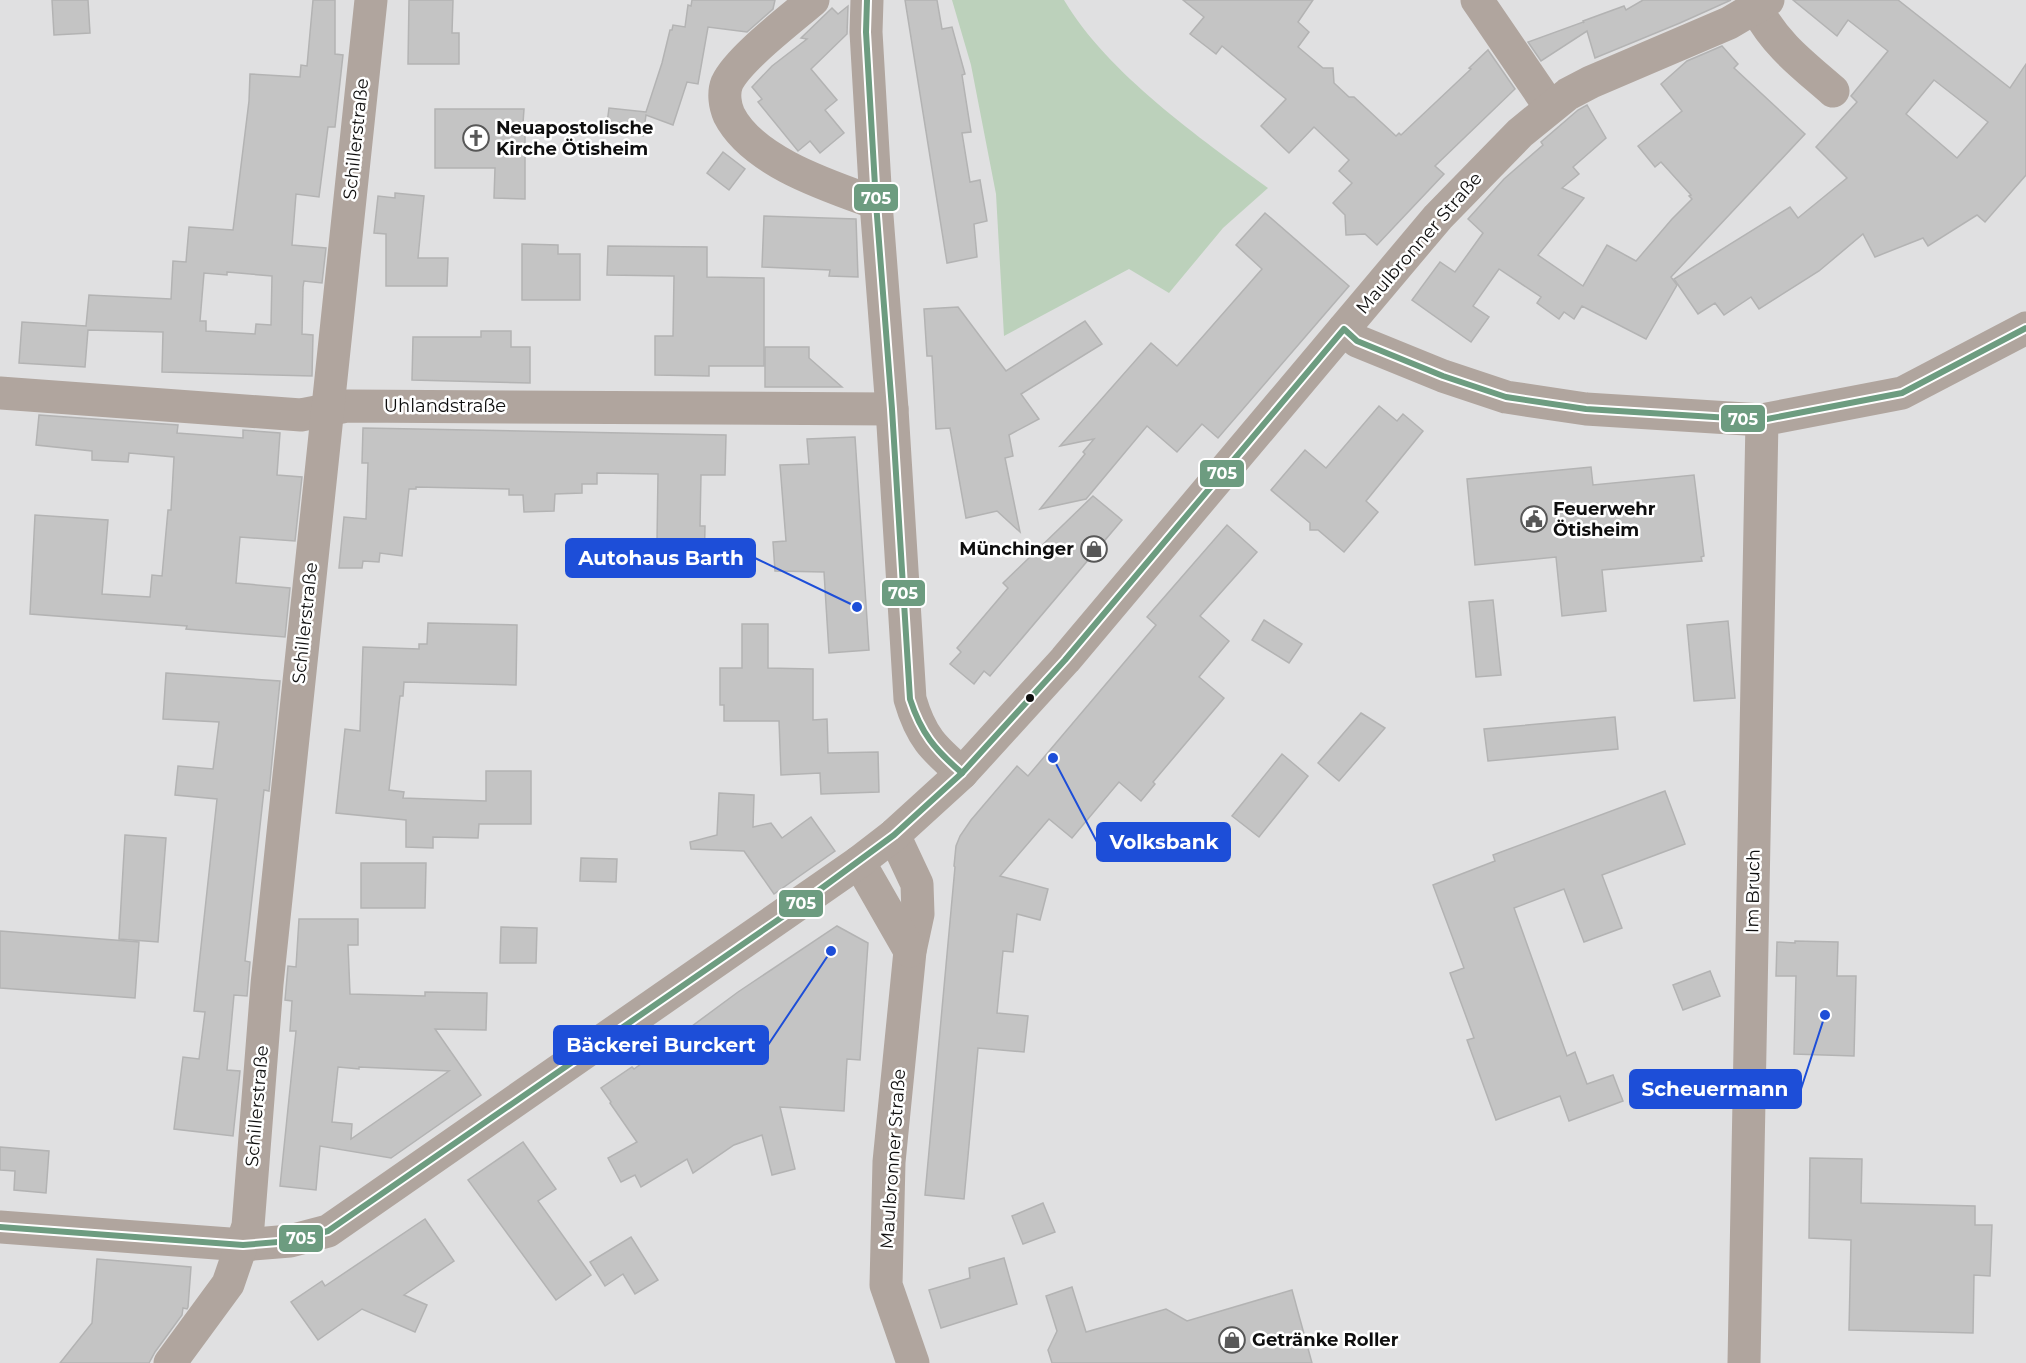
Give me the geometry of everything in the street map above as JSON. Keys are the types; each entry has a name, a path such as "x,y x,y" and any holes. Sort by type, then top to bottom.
{"street":[{"name":"Schillerstraße","path":"170,1363 228,1284 248,1226 267,984 371,0"},
{"path":"813,0 742,64 727,84 724,96 727,109 734,125 755,147 810,179 876,203"},
{"path":"867,0 866,32 876,203 892,409 910,699 916,720 924,736 962,773"},
{"path":"1477,0 1550,107"},
{"path":"1762,4 1767,27 1780,46 1833,92"},
{"name":"Maulbronner Straße","path":"0,1227 243,1245 290,1241 328,1231 859,862 894,835 962,773 1065,660 1438,217 1520,133 1568,94 1701,35 1762,4"},
{"path":"1344,330 1357,341 1443,376 1506,397 1586,409 1762,420 1902,393 2026,328"},
{"name":"Uhlandstraße","path":"0,393 301,415 347,406 892,409"},
{"name":"Im Bruch","path":"1744,1363 1762,420"},
{"name":"Maulbronner Straße","path":"894,835 917,884 918,914 910,951 889,1162 886,1285 913,1363"},
{"path":"859,862 910,951"}],"green space":[{"path":"952,0 1064,0 1082,27 1130,79 1185,126 1268,188 1223,228 1169,293 1129,269 1004,336 996,194 971,65"}],"building":[{"path":"52,0 88,0 90,33 54,35"},
{"path":"313,0 335,0 335,54 343,55 335,127 328,127 319,197 296,194 292,245 326,248 322,283 304,281 303,287 302,334 313,335 312,376 162,372 163,332 88,330 85,367 19,363 22,322 86,326 89,295 171,299 173,261 186,262 189,227 233,230 249,101 250,74 300,77 301,65 307,66","holes":["227,272 272,276 271,325 256,324 255,334 206,331 206,321 200,321 204,273 227,275"]},
{"path":"409,0 453,0 452,33 459,33 459,64 408,64"},
{"path":"692,0 775,0 773,9 747,32 708,27 698,84 687,82 673,125 646,115 643,136 606,131 609,108 646,112 670,30 673,25 685,27 688,5 691,6"},
{"path":"905,0 937,0 942,29 952,27 965,74 962,75 971,132 962,133 970,182 980,180 987,221 974,224 977,257 947,263"},
{"path":"1183,0 1313,0 1298,22 1309,32 1298,47 1323,68 1333,68 1334,83 1349,97 1354,97 1396,136 1399,133 1401,135 1488,50 1515,89 1435,166 1444,174 1377,245 1365,234 1346,235 1345,215 1333,203 1352,183 1339,171 1349,160 1314,127 1289,153 1261,126 1286,99 1222,46 1216,54 1190,34 1204,17"},
{"path":"1643,0 1731,0 1595,58 1587,31 1541,61 1528,42 1584,23 1583,21 1624,6 1626,10"},
{"path":"1793,0 1898,0 2010,88 2026,64 2026,175 1985,222 1977,215 1928,246 1923,238 1875,257 1863,234 1819,271 1759,309 1751,297 1724,315 1715,303 1698,314 1674,279 1790,207 1798,218 1847,178 1816,147 1857,102 1851,96 1888,51 1848,20 1837,36","holes":["1934,80 1988,122 1957,158 1906,114"]},
{"path":"848,6 847,34 811,69 837,100 825,110 844,133 820,153 810,141 798,151 758,102 762,99 752,87 772,66 807,39 801,38 832,8 838,14"},
{"path":"1722,46 1738,64 1734,68 1805,134 1671,277 1677,285 1646,339 1582,306 1574,319 1564,312 1559,319 1537,303 1541,297 1499,269 1473,306 1489,317 1471,342 1412,300 1440,262 1455,272 1483,233 1468,219 1504,179 1543,145 1541,142 1587,105 1606,138 1573,167 1579,174 1562,188 1584,198 1538,255 1583,286 1607,245 1636,261 1692,199 1689,196 1691,195 1661,162 1655,167 1638,146 1682,111 1661,84 1687,61"},
{"name":"Neuapostolische Kirche Ötisheim","path":"435,109 524,109 525,199 494,198 495,168 435,168"},
{"path":"723,152 745,169 729,190 707,173"},
{"path":"395,193 424,196 418,258 448,258 447,286 386,286 386,234 374,233 378,196 395,198"},
{"path":"1265,213 1349,286 1218,438 1202,424 1177,452 1147,426 1086,499 1040,509 1085,454 1083,452 1094,439 1060,446 1151,343 1177,366 1262,269 1236,245"},
{"path":"764,216 856,219 858,277 829,276 830,270 762,267"},
{"path":"522,244 558,245 558,254 580,254 580,300 522,300"},
{"path":"608,246 707,247 707,277 764,278 764,366 709,366 709,376 655,375 655,336 673,336 674,276 607,275"},
{"path":"958,307 1006,371 1085,321 1102,344 1021,394 1039,419 1009,435 1013,456 1005,458 1020,532 997,511 966,518 950,428 936,429 932,356 927,356 924,309"},
{"path":"481,331 511,331 511,347 530,347 530,383 412,380 413,337 481,337"},
{"path":"765,347 809,347 809,358 842,387 765,387"},
{"path":"1379,406 1397,421 1403,414 1423,431 1366,501 1378,512 1344,552 1318,530 1310,530 1310,523 1271,490 1305,450 1326,468"},
{"path":"39,415 178,425 177,433 243,438 243,430 280,433 277,475 302,477 295,541 240,537 236,583 290,588 285,637 186,629 187,626 30,614 35,515 108,520 102,594 150,597 152,575 162,576 168,510 171,510 174,457 129,453 128,462 92,460 92,451 36,445"},
{"path":"363,428 726,435 725,475 701,475 700,526 705,526 704,571 623,570 623,542 657,541 658,474 597,473 597,484 582,484 582,493 555,494 554,511 524,512 523,495 509,495 509,489 416,487 416,489 409,489 402,556 380,553 379,562 363,561 362,568 339,568 344,517 366,519 368,463 362,463"},
{"path":"855,437 869,650 829,653 824,572 775,571 773,542 786,541 780,465 809,464 807,439"},
{"path":"1591,467 1593,485 1694,475 1704,556 1701,557 1702,561 1602,570 1606,611 1562,616 1556,557 1475,565 1467,479"},
{"path":"1093,496 1122,520 990,676 984,671 974,684 950,664 961,652 957,648 1008,588 1003,583"},
{"path":"1227,525 1257,552 1200,616 1229,641 1199,677 1224,698 1153,782 1155,784 1141,801 1119,782 1072,838 1049,819 1000,876 1048,889 1040,920 1017,914 1013,952 1003,951 997,1013 1028,1016 1024,1052 978,1048 964,1199 925,1195 954,866 956,846 960,836 1017,766 1028,776 1156,625 1147,617"},
{"path":"1493,600 1501,675 1476,677 1469,602"},
{"path":"1264,620 1302,644 1289,663 1252,640"},
{"path":"1728,621 1735,698 1694,701 1687,625"},
{"path":"428,623 517,625 516,685 404,682 403,696 400,696 389,790 404,792 403,798 486,801 486,771 531,771 531,824 479,824 478,838 433,837 433,848 406,847 406,820 336,813 345,729 360,731 363,647 419,649 419,644 427,644"},
{"path":"742,624 768,624 768,668 813,669 813,720 827,719 828,753 878,752 879,792 821,794 820,773 781,775 779,721 724,721 724,705 720,705 720,668 742,668"},
{"path":"166,673 280,681 269,791 264,790 245,961 250,962 247,996 234,995 227,1070 240,1071 233,1136 174,1129 183,1057 199,1059 205,1012 194,1011 217,799 175,795 178,766 213,769 219,722 163,719"},
{"path":"1361,713 1385,728 1339,781 1318,763"},
{"path":"1615,717 1618,749 1488,761 1484,729"},
{"path":"1282,754 1308,776 1259,837 1232,816"},
{"path":"1665,791 1685,844 1602,875 1622,928 1584,942 1564,889 1514,908 1567,1056 1575,1052 1587,1084 1613,1075 1623,1101 1569,1121 1560,1096 1496,1120 1467,1040 1474,1038 1450,973 1464,968 1433,885 1495,861 1493,855"},
{"path":"719,793 754,795 753,827 771,823 782,838 811,817 835,851 774,894 744,851 691,849 690,842 717,835"},
{"path":"125,835 166,838 158,942 119,939"},
{"path":"581,858 617,859 616,882 580,881"},
{"path":"361,863 426,863 425,908 361,908"},
{"path":"299,919 358,919 358,945 348,945 350,994 425,996 425,992 487,993 486,1030 435,1029 481,1095 391,1158 320,1146 316,1190 280,1186 296,1031 290,1031 292,1001 285,1000 288,966 296,967","holes":["338,1067 359,1069 359,1067 449,1071 351,1139 352,1124 332,1122"]},
{"path":"837,926 868,943 860,1060 847,1059 844,1111 780,1107 795,1169 772,1175 762,1135 734,1145 693,1173 687,1159 641,1187 635,1175 621,1182 608,1158 637,1142 601,1088 632,1067 634,1069 738,992"},
{"path":"501,927 537,928 536,963 500,963"},
{"path":"0,931 139,942 135,998 0,988"},
{"path":"1795,941 1838,942 1837,976 1856,976 1854,1056 1794,1054 1796,976 1776,976 1777,942 1795,943"},
{"path":"1710,971 1720,996 1683,1010 1673,985"},
{"path":"523,1142 556,1189 538,1201 591,1275 556,1300 468,1180"},
{"path":"0,1147 49,1151 46,1193 14,1190 15,1171 0,1170"},
{"path":"1810,1158 1862,1159 1861,1203 1975,1206 1975,1225 1992,1225 1990,1276 1974,1275 1973,1333 1849,1330 1851,1240 1809,1238"},
{"path":"1043,1203 1055,1232 1023,1244 1012,1216"},
{"path":"425,1219 454,1261 404,1295 427,1305 415,1332 362,1309 318,1340 291,1302 322,1281 325,1286"},
{"path":"631,1237 658,1280 635,1294 623,1274 605,1286 590,1262"},
{"path":"1004,1258 1017,1304 941,1328 929,1290 970,1278 969,1268"},
{"path":"97,1259 191,1267 188,1307 183,1308 182,1315 149,1363 60,1363 92,1323"},
{"path":"1072,1287 1086,1332 1166,1309 1187,1321 1292,1290 1312,1363 1052,1363 1048,1350 1057,1331 1046,1296"}],"transit line":[{"name":"705","path":"867,0 866,32 876,203 892,409 910,699 919,722 930,740 962,773"},
{"name":"705","path":"0,1227 243,1245 290,1241 328,1231 788,913 894,835 962,773 1065,660 1344,329 1357,341 1443,376 1506,397 1586,409 1762,420 1902,393 2026,328"}],"place":[{"name":"Neuapostolische Kirche Ötisheim","path":"476,138"},
{"name":"Feuerwehr Ötisheim","path":"1534,519"},
{"name":"Münchinger","path":"1094,549"},
{"name":"Autohaus Barth","path":"857,607"},
{"name":"Volksbank","path":"1053,758"},
{"name":"Bäckerei Burckert","path":"831,951"},
{"name":"Scheuermann","path":"1825,1015"},
{"name":"Getränke Roller","path":"1232,1340"}]}
